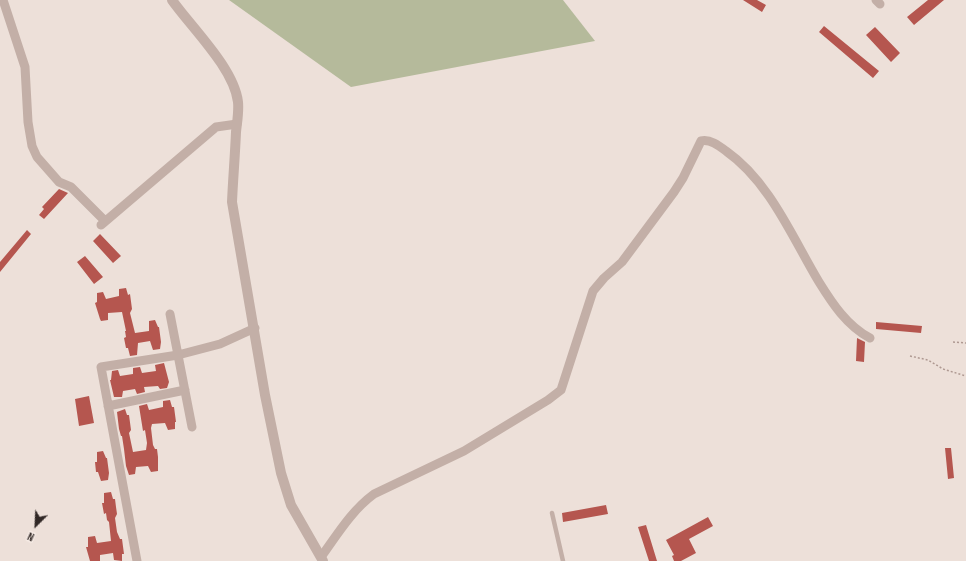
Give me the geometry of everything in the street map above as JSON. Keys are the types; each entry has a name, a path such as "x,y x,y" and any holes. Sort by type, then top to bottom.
{"street":[{"path":"3,0 25,67 28,122 32,146 37,157 59,182 71,187 103,223 216,127 237,124"},
{"path":"172,0 218,59 232,84 238,100 232,202 255,328 265,395 285,486 291,505 322,559 346,522 363,502 374,494 464,451 548,400 561,390 593,291 604,278 622,262 674,192 683,178 701,141 711,142 723,149 735,157 755,177 771,198 828,296 848,321 859,332 870,338"},
{"path":"170,314 192,427"},
{"path":"137,561 101,367 178,355 220,344 255,328"},
{"path":"108,406 185,390"}],"lane":[{"path":"552,513 563,561"}],"path":[{"path":"953,342 966,343"},
{"path":"910,356 928,360 943,369 966,376"}],"green space":[{"path":"229,0 563,0 595,41 351,87"}],"building":[{"path":"743,0 757,0 766,5 762,12"},
{"path":"928,0 944,0 914,25 907,17"},
{"path":"824,26 879,71 873,78 819,32"},
{"path":"875,27 900,53 891,62 866,35"},
{"path":"59,189 68,193 44,219 39,215 44,209 42,207"},
{"path":"27,230 31,234 0,272 0,262"},
{"path":"100,234 121,256 113,263 93,241"},
{"path":"85,256 103,277 94,284 77,262"},
{"path":"126,288 128,295 130,294 132,309 130,313 135,333 149,331 149,321 155,320 159,327 161,342 160,349 153,350 150,341 138,343 137,355 130,356 128,348 126,348 124,338 126,337 126,331 122,312 108,313 108,320 101,321 95,303 97,302 97,293 103,292 106,299 119,296 119,289"},
{"path":"876,322 922,326 921,333 876,329"},
{"path":"857,338 865,342 864,362 856,361"},
{"path":"164,363 169,382 167,388 160,389 158,386 144,387 145,392 137,394 135,389 123,391 122,397 114,397 110,380 112,371 118,370 120,376 133,374 133,368 140,367 142,373 156,371 155,365"},
{"path":"89,396 94,423 79,426 75,399"},
{"path":"170,400 172,407 174,407 176,422 175,429 168,430 165,423 152,424 151,428 153,445 155,449 157,449 158,471 151,472 148,466 136,467 135,474 129,475 126,466 117,412 125,409 127,415 129,415 131,430 129,433 133,452 146,450 147,443 145,430 143,431 139,406 147,404 149,410 163,407 163,401"},
{"path":"945,448 951,448 954,478 948,479"},
{"path":"103,451 107,458 109,473 108,480 101,481 98,472 96,472 95,462 97,462 97,452"},
{"path":"111,492 113,499 115,499 117,532 120,539 122,539 124,554 122,554 122,561 114,560 113,553 100,555 100,561 90,561 86,547 88,547 88,537 95,536 97,543 111,541 109,522 107,520 106,513 104,514 102,503 104,503 104,493"},
{"path":"606,505 608,514 563,522 562,513"},
{"path":"708,517 713,526 689,539 696,553 681,561 674,561 672,556 674,555 666,540"},
{"path":"646,525 657,561 649,561 638,527"}]}
